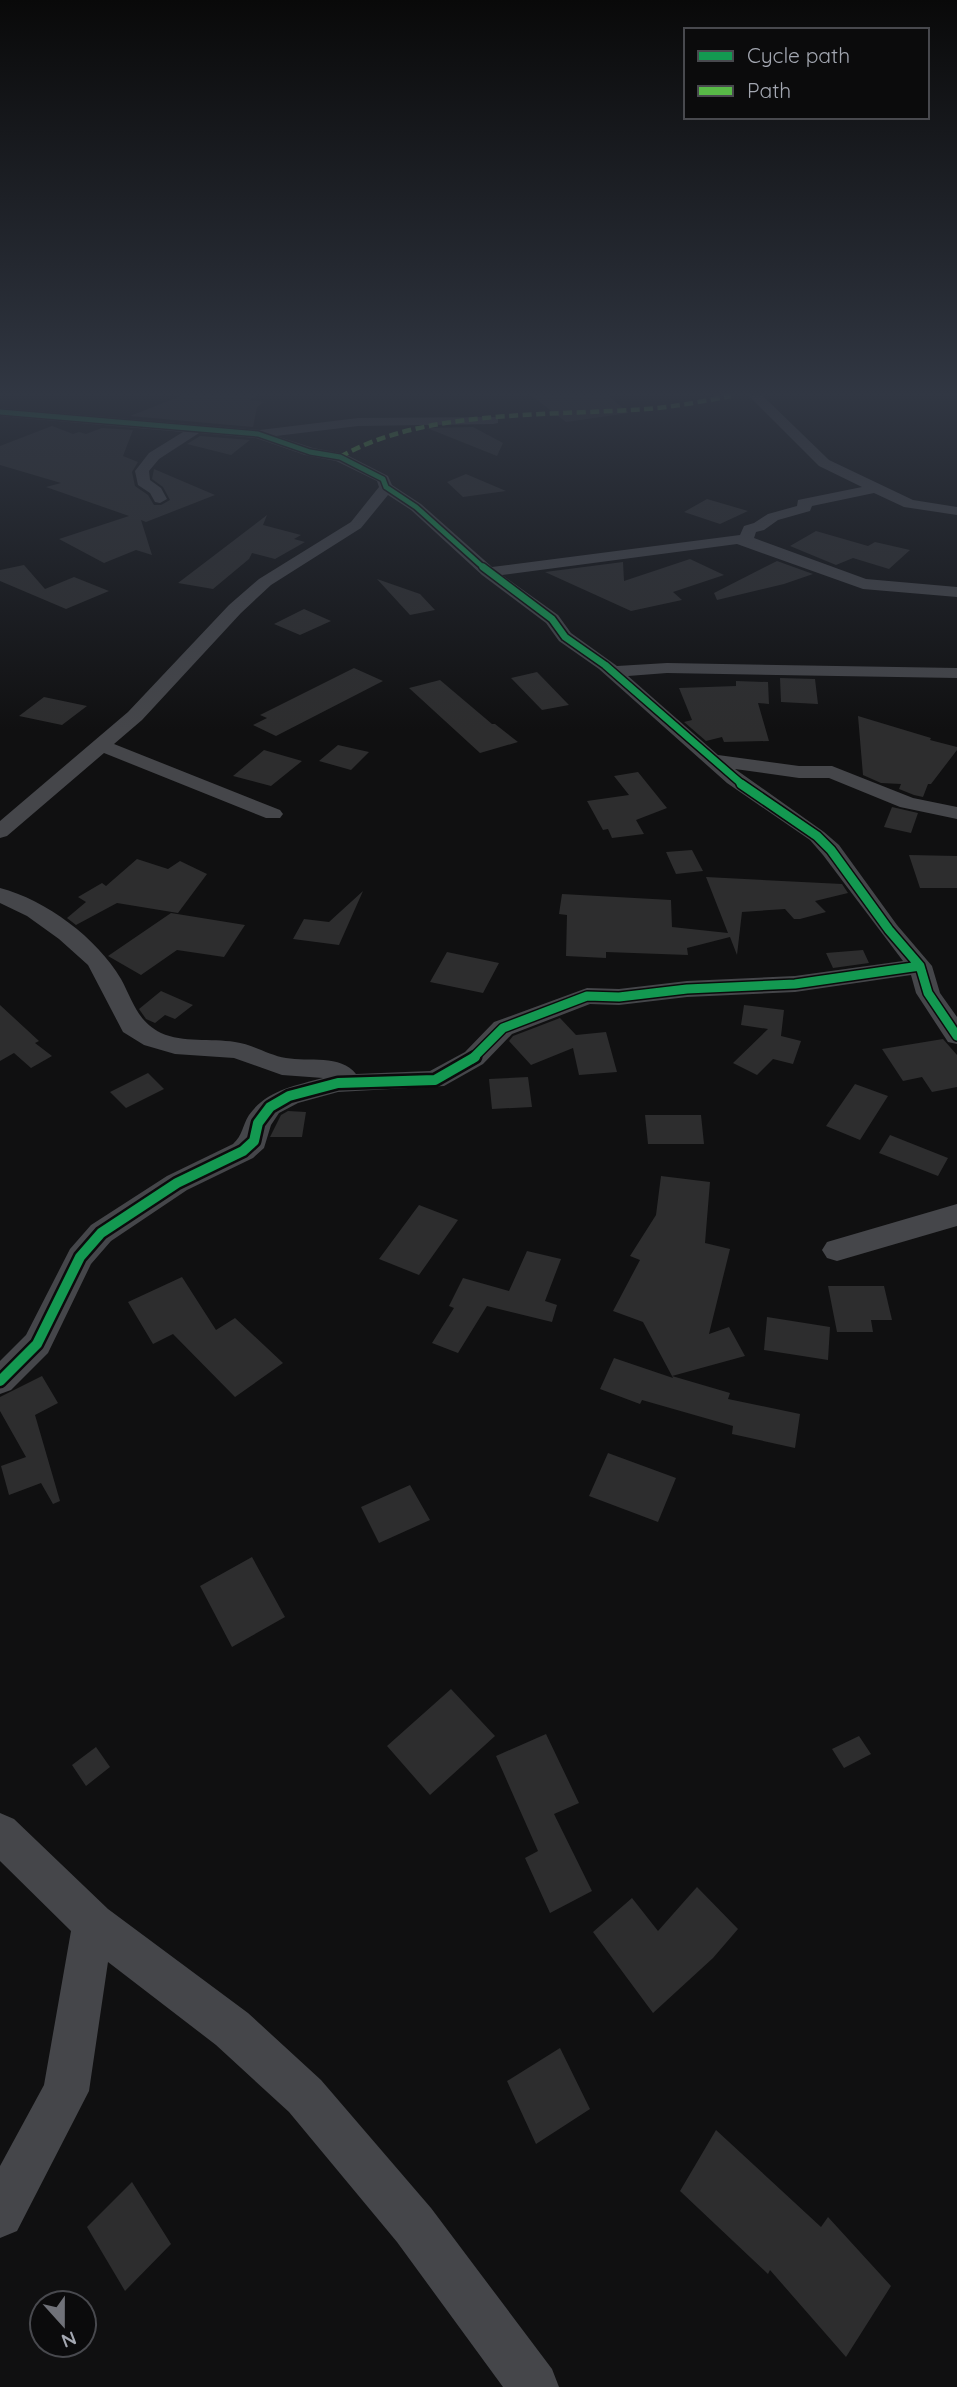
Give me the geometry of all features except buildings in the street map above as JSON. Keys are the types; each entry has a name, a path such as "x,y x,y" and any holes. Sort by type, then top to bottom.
{"street":[{"path":"0,832 103,746 155,696 255,591 283,570 356,526 370,507"},
{"path":"416,507 488,572 552,619 565,637 605,664 734,779 817,835 889,930 920,966 928,993 957,1036"},
{"path":"746,540 749,529 759,527 773,517 805,507"},
{"path":"936,507 957,510"},
{"path":"488,572 639,551 696,546 728,539 746,540 863,584 957,592"},
{"path":"612,672 667,668 957,673"},
{"path":"103,746 273,814"},
{"path":"712,760 799,772 832,772 907,803 957,813"},
{"path":"0,895 35,911 67,934 96,960 109,979 132,1026 153,1039 175,1046 236,1050 282,1066 338,1071 345,1077 338,1083"},
{"path":"0,1381 37,1344 80,1257 101,1234 177,1183 243,1151 254,1141 258,1123 270,1107 289,1096 338,1083 435,1080 474,1058 503,1028 587,996 619,997 709,988 795,984 920,966"},
{"path":"928,993 957,992"},
{"path":"836,1250 957,1215"},
{"path":"0,1833 93,1924 232,2029 305,2096 414,2225 534,2387"},
{"path":"0,2214 66,2091 93,1924"}],"cycle path":[{"path":"416,507 488,572 552,619 565,637 605,665 734,779 817,836 831,850 889,930 920,966 928,993 957,1036"},
{"path":"0,1381 37,1344 80,1257 101,1233 177,1183 243,1151 254,1141 258,1123 270,1107 289,1096 338,1083 435,1080 474,1058 503,1028 587,996 619,997 687,989 795,984 920,966"}]}
